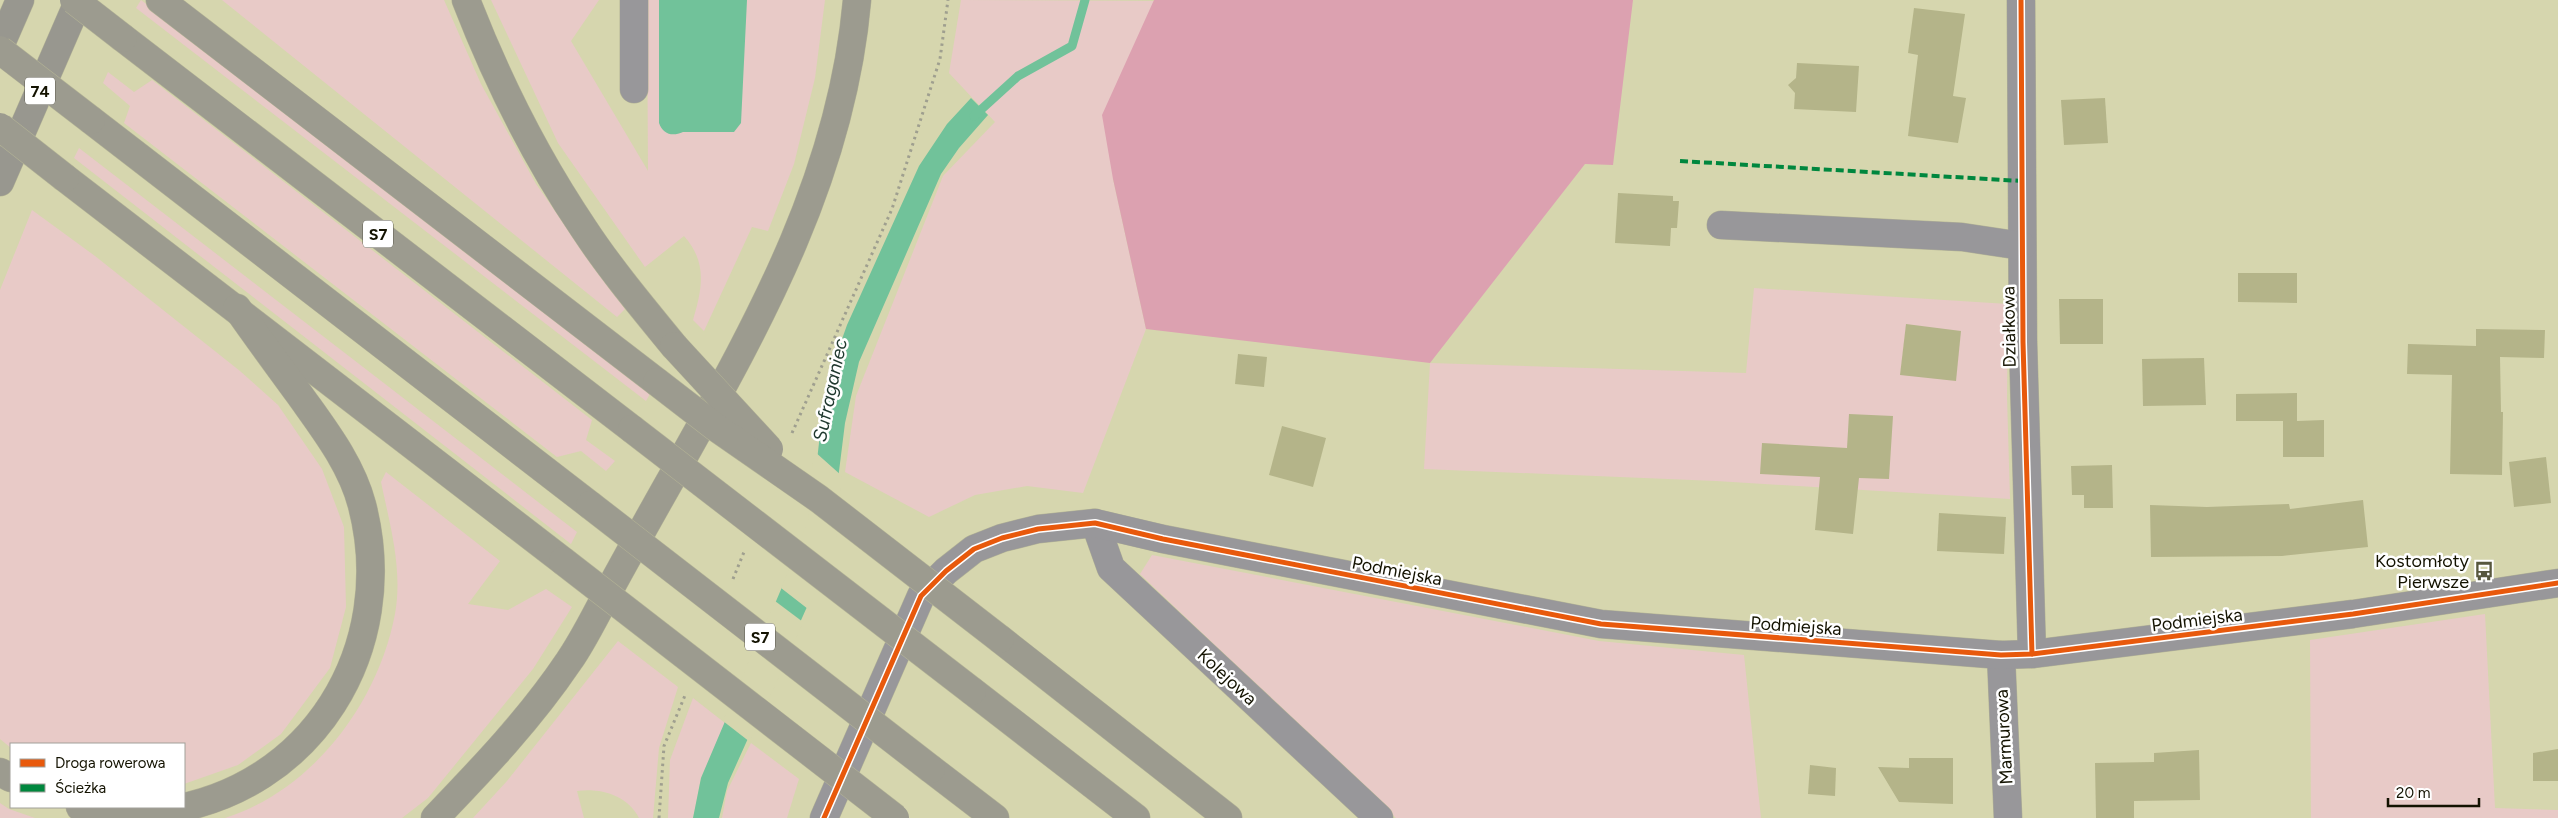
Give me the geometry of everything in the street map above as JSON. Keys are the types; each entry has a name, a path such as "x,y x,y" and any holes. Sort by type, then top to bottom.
{"highway":[{"name":"S7","path":"74,0 1136,818"},
{"path":"160,0 714,426 820,499 1228,818"},
{"path":"466,0 520,121 554,183 612,268 674,346 750,430 820,499"},
{"path":"435,818 488,763 531,714 570,659 728,376 762,311 785,264 814,195 832,137 852,41 857,0"},
{"name":"S7","path":"0,48 995,818"},
{"path":"0,127 237,308 894,818"},
{"path":"185,806 219,797 243,786 290,754 310,734 342,690 355,662 370,599 372,570 369,538 361,503 343,460 328,434 237,308"},
{"path":"89,808 135,813 162,812 177,808"}],"main road":[{"path":"0,48 20,0"},
{"name":"74","path":"0,182 79,0"}],"street":[{"path":"634,0 634,89"},
{"name":"Działkowa","path":"2021,0 2022,246 2032,654"},
{"path":"1721,225 1962,237 2022,246"},
{"name":"Podmiejska","path":"824,818 921,596 946,571 974,549 1002,538 1038,529 1095,523 1173,541 1601,624 2001,655 2032,654 2353,614 2558,583"},
{"name":"Kolejowa","path":"1095,523 1111,568 1379,818"},
{"name":"Marmurowa","path":"2001,655 2008,818"}],"path":[{"path":"791,437 892,208 940,59 948,0"},
{"path":"731,582 746,546"},
{"path":"659,818 664,746 686,691"}],"shaded area":[{"path":"141,0 652,390 646,401 136,8"},
{"path":"222,0 444,0 481,84 536,184 625,309 617,317"},
{"path":"491,0 599,0 571,41 648,171 647,0 825,0 815,78 794,164 768,231 752,227 704,331 693,320 699,298 701,276 697,256 692,246 684,236 645,267 558,143"},
{"path":"961,0 1155,1 1113,179 1146,329 1083,493 1027,486 975,495 929,517 845,472 856,396 943,176 995,122 949,73"},
{"path":"1154,0 1633,0 1613,165 1585,164 1430,363 1146,329 1113,179 1102,115"},
{"path":"108,72 134,92 152,80 592,420 586,440 615,461 606,471 581,451 557,457 124,123 130,106 103,83"},
{"path":"79,148 577,532 571,544 74,158"},
{"path":"32,210 95,256 240,371 278,405 322,469 344,527 346,607 330,668 281,734 238,765 185,784 185,743 10,743 10,747 0,739 0,290"},
{"path":"1754,288 2008,304 2007,397 2010,499 1716,481 1424,469 1430,363 1746,373"},
{"path":"386,472 500,561 468,604 508,610 546,589 572,607 533,669 428,798 402,818 225,818 257,805 286,787 313,765 337,739 357,710 374,679 386,647 395,614 397,597 394,548 381,482"},
{"path":"1152,555 1599,641 1744,655 1761,818 1396,818 1140,574"},
{"path":"2485,614 2495,808 2558,810 2558,818 2311,818 2310,640"},
{"path":"618,641 678,687 659,748 653,818 639,818 628,804 613,795 586,790 577,791 584,818 473,818 507,781"},
{"path":"693,698 725,723 701,778 693,818 668,818 670,760"},
{"path":"751,743 799,779 787,818 722,818 727,791"},
{"path":"0,803 9,809 35,818 0,818"}],"water":[{"path":"659,0 747,0 741,123 734,132 683,132 668,134 661,127 659,123"},
{"path":"971,98 988,115 959,148 941,174 859,362 845,423 828,560 728,783 719,818 693,818 701,778 810,521 822,417 836,356 847,325 919,166 947,124"}],"pier":[{"path":"814,451 842,476 836,538 830,561 808,609 781,588 808,521"},
{"path":"775,601 803,622 750,742 723,721"}],"building":[{"path":"1914,8 1965,14 1953,96 1966,98 1958,143 1908,136 1918,55 1908,53"},
{"path":"1797,63 1859,66 1856,112 1794,109 1795,93 1788,85 1796,78"},
{"path":"2105,98 2108,143 2064,145 2061,100"},
{"path":"1618,193 1673,196 1673,201 1679,201 1677,228 1671,228 1670,246 1615,243"},
{"path":"2238,273 2297,273 2297,303 2238,302"},
{"path":"2059,299 2103,299 2103,344 2060,344"},
{"path":"1906,324 1961,331 1956,381 1900,375"},
{"path":"2476,329 2545,330 2544,358 2500,357 2501,412 2503,412 2502,475 2450,474 2452,375 2407,374 2408,344 2476,346"},
{"path":"1238,354 1267,357 1264,387 1235,384"},
{"path":"2204,358 2206,405 2143,406 2142,359"},
{"path":"2297,393 2297,421 2324,420 2324,457 2283,457 2283,421 2236,421 2236,394"},
{"path":"1849,414 1893,416 1889,479 1859,478 1853,534 1815,530 1820,477 1760,474 1762,443 1847,448"},
{"path":"1282,426 1326,438 1313,487 1269,475"},
{"path":"2546,457 2551,503 2514,507 2509,462"},
{"path":"2112,465 2113,508 2084,508 2084,495 2072,495 2071,466"},
{"path":"2363,500 2368,547 2282,556 2151,557 2150,505 2207,507 2289,504 2290,509"},
{"path":"1939,513 2006,517 2004,554 1937,551"},
{"path":"2558,749 2558,781 2533,781 2533,753"},
{"path":"2199,750 2200,800 2134,801 2134,818 2096,818 2095,763 2154,762 2154,753"},
{"path":"1909,758 1953,758 1953,804 1899,802 1878,767 1909,768"},
{"path":"1810,765 1836,768 1835,796 1808,794"}],"waterway":[{"name":"Sufraganiec","path":"974,116 1018,76 1072,46 1085,0"}],"marked path":[{"path":"1680,161 2022,181"}],"cycle path":[{"path":"2021,0 2023,342 2032,654"},
{"path":"824,818 921,596 946,571 974,549 1002,538 1038,529 1095,523 1163,539 1601,624 2001,655 2032,654 2353,614 2558,583"}],"place":[{"name":"Kostomłoty Pierwsze","path":"2484,571"}]}
